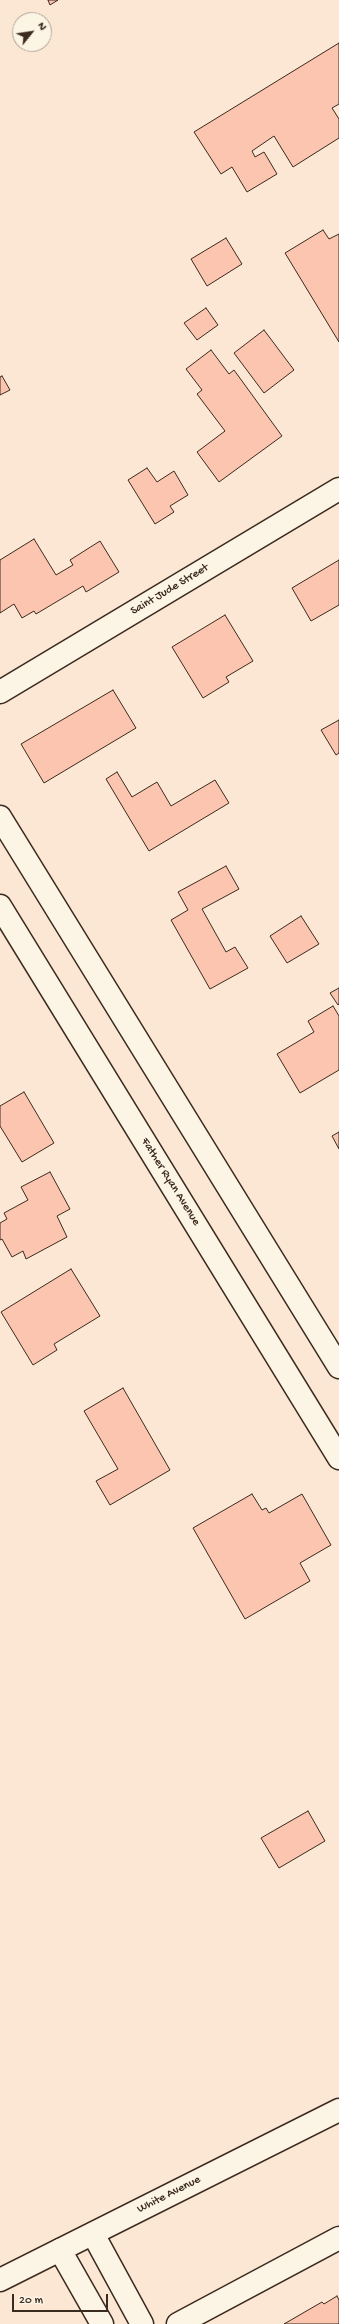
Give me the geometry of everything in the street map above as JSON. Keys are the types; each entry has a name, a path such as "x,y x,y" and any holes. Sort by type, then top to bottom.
{"street":[{"name":"Saint Jude Street","path":"0,692 339,489"},
{"path":"0,817 339,1367"},
{"name":"Father Ryan Avenue","path":"0,906 339,1458"},
{"name":"White Avenue","path":"0,2280 339,2110"},
{"path":"93,2234 142,2324"},
{"path":"178,2324 338,2239"},
{"path":"60,2250 102,2324"}],"building":[{"path":"48,0 58,0 50,5"},
{"path":"339,43 339,104 332,108 339,119 339,138 293,167 274,136 252,151 255,157 264,152 277,174 247,192 232,167 221,174 194,132"},
{"path":"323,230 329,239 339,234 339,342 285,253"},
{"path":"226,238 242,264 207,286 191,259"},
{"path":"206,308 218,325 197,340 184,323"},
{"path":"264,330 294,370 264,393 234,353"},
{"path":"211,350 229,374 234,370 282,436 219,482 197,452 225,431 197,394 202,390 186,369"},
{"path":"2,376 10,390 0,395 0,377"},
{"path":"147,468 157,482 174,471 188,495 170,506 174,512 155,524 128,480"},
{"path":"34,539 56,575 73,565 70,560 100,541 119,572 86,592 83,586 36,614 34,611 22,618 14,604 0,613 0,560"},
{"path":"339,560 339,605 311,621 292,588"},
{"path":"225,615 253,661 226,677 229,682 203,698 172,647"},
{"path":"113,690 136,728 44,783 21,744"},
{"path":"339,720 339,753 336,755 321,730"},
{"path":"117,772 132,797 157,782 171,806 215,780 229,803 149,851 106,779"},
{"path":"226,866 239,889 202,909 226,952 235,947 248,968 210,989 171,920 188,910 178,892"},
{"path":"301,916 319,944 287,963 270,936"},
{"path":"339,988 339,1004 338,1005 330,993"},
{"path":"333,1006 339,1016 339,1070 300,1093 277,1054 314,1032 308,1021"},
{"path":"24,1092 54,1143 22,1162 0,1126 0,1106"},
{"path":"339,1132 339,1149 332,1136"},
{"path":"50,1172 70,1209 57,1216 67,1237 26,1259 23,1251 12,1257 2,1239 0,1240 0,1223 7,1219 4,1213 28,1200 21,1187"},
{"path":"71,1269 100,1316 54,1344 57,1350 33,1365 1,1312"},
{"path":"123,1388 170,1470 110,1505 96,1481 118,1469 84,1411"},
{"path":"252,1494 262,1510 266,1508 269,1513 302,1494 331,1545 300,1563 310,1581 245,1619 193,1528"},
{"path":"308,1811 325,1841 279,1868 261,1838"},
{"path":"337,2296 339,2300 339,2324 284,2324 322,2302 324,2304"}]}
